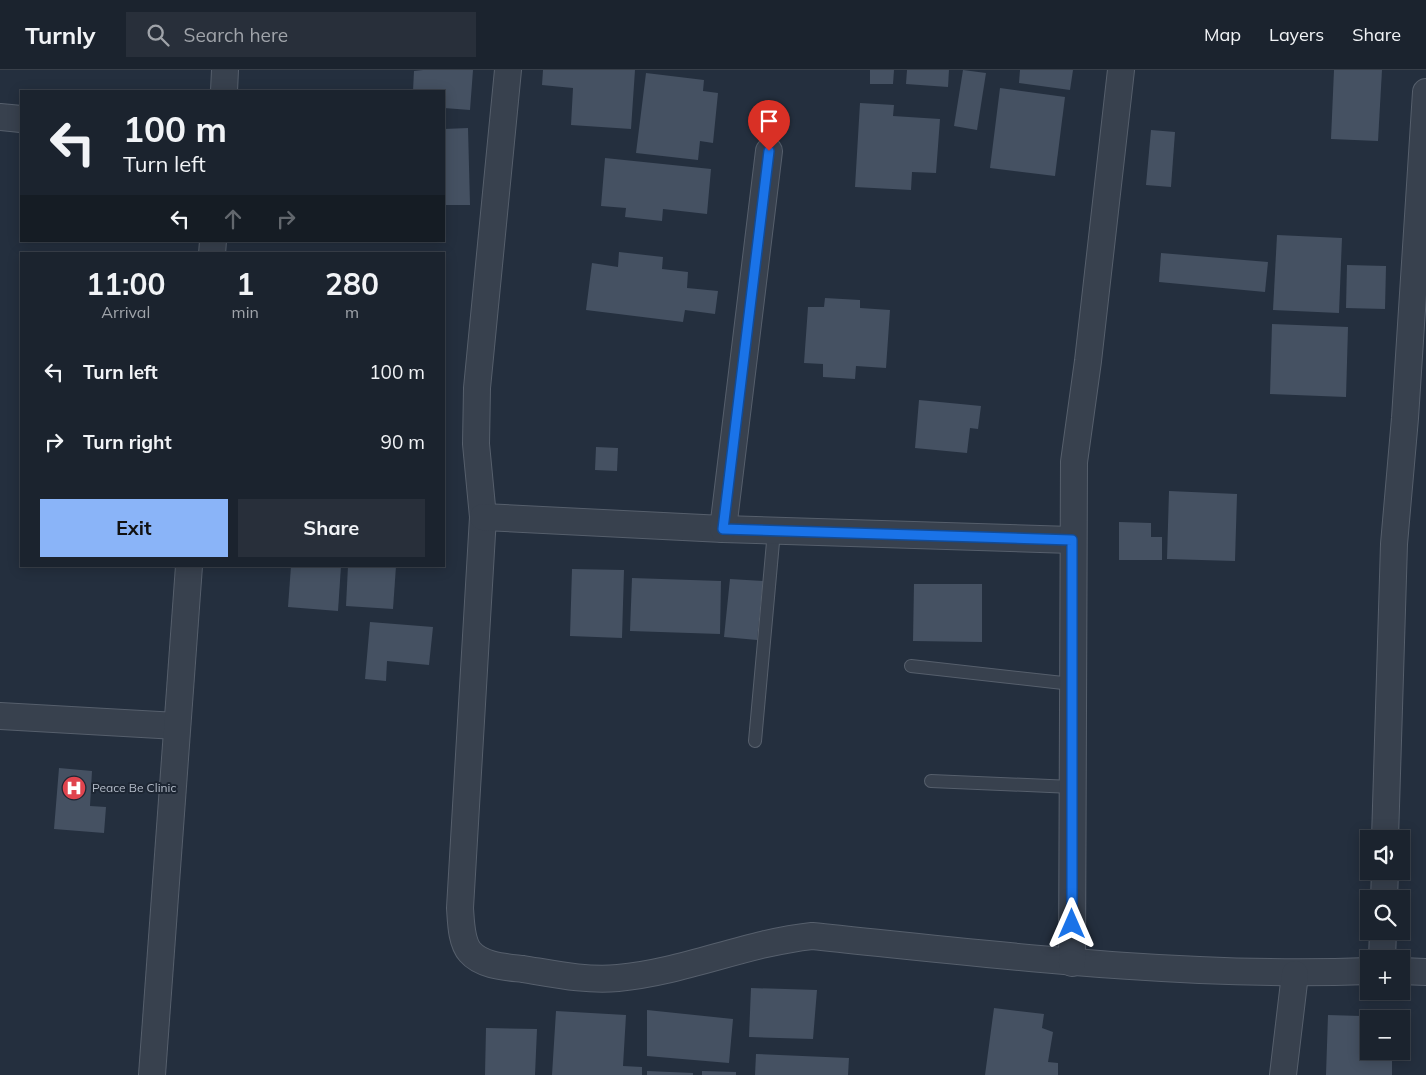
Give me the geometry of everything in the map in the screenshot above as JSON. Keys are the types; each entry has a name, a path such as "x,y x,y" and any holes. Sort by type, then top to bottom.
{"street":[{"path":"224,90 225,70"},
{"path":"508,70 477,388 476,444 483,517 460,908 462,930 469,952 488,964 581,978 617,978 646,974 787,938 812,936 1072,963 1295,974 1360,971"},
{"path":"1072,963 1072,540 1074,462 1088,361 1121,70"},
{"path":"1386,830 1394,544 1406,418 1426,92"},
{"path":"0,117 20,119"},
{"path":"723,529 769,151"},
{"path":"483,517 774,531 1072,540"},
{"path":"152,1075 189,567"},
{"path":"0,716 177,726"},
{"path":"1410,972 1426,972"},
{"path":"1283,1075 1295,974"}],"lane":[{"path":"755,741 774,531"},
{"path":"911,666 1072,684"},
{"path":"931,781 1072,787"},
{"path":"1426,972 1426,981"}],"building":[{"path":"473,70 470,110 445,108 445,90 413,90 414,71"},
{"path":"543,70 635,70 631,129 571,125 573,88 542,85"},
{"path":"870,70 894,70 893,84 870,84"},
{"path":"907,70 949,70 948,87 906,84"},
{"path":"963,70 986,73 977,130 954,126"},
{"path":"1020,70 1073,70 1070,90 1019,83"},
{"path":"1334,70 1382,70 1378,141 1331,139"},
{"path":"646,73 704,80 703,91 718,93 713,143 700,141 698,160 636,153"},
{"path":"1000,88 1065,97 1055,176 990,168"},
{"path":"860,103 894,105 893,116 940,119 936,173 912,172 911,190 855,187"},
{"path":"468,128 470,205 445,205 445,129"},
{"path":"1151,130 1175,132 1171,187 1146,185"},
{"path":"605,158 711,169 707,214 663,209 662,221 625,217 626,208 601,206"},
{"path":"1277,235 1342,238 1339,313 1273,310"},
{"path":"619,252 663,257 662,269 688,272 687,288 718,291 715,314 685,310 683,322 586,310 592,263 618,267"},
{"path":"1161,253 1268,262 1265,292 1159,282"},
{"path":"1347,265 1386,266 1385,309 1346,308"},
{"path":"825,298 860,300 860,308 890,310 886,368 856,366 855,379 823,377 823,364 804,363 808,307 824,307"},
{"path":"1272,324 1348,327 1346,397 1270,394"},
{"path":"919,400 981,406 978,429 970,428 967,453 915,448"},
{"path":"596,447 618,448 617,471 595,470"},
{"path":"1169,491 1237,494 1235,561 1167,559"},
{"path":"1119,522 1151,523 1151,537 1162,537 1162,560 1119,560"},
{"path":"291,567 341,567 338,611 288,607"},
{"path":"348,567 396,567 393,609 346,606"},
{"path":"572,569 624,570 622,638 570,636"},
{"path":"632,578 721,581 720,634 630,631"},
{"path":"730,579 763,581 757,640 724,637"},
{"path":"914,584 982,584 982,642 913,641"},
{"path":"370,622 433,627 429,665 387,661 386,681 365,679"},
{"name":"Peace Be Clinic","path":"59,768 92,771 90,806 106,807 104,833 54,829"},
{"path":"751,988 817,990 813,1039 749,1037"},
{"path":"994,1008 1044,1014 1042,1028 1053,1032 1048,1062 1058,1063 1058,1075 985,1075"},
{"path":"647,1010 733,1019 729,1063 647,1056"},
{"path":"556,1011 626,1015 623,1066 642,1067 642,1075 552,1075"},
{"path":"1328,1015 1360,1016 1360,1060 1392,1060 1392,1075 1326,1075"},
{"path":"486,1028 537,1029 535,1075 485,1075"},
{"path":"756,1054 849,1058 848,1075 755,1075"},
{"path":"647,1071 693,1073 693,1075 647,1075"},
{"path":"702,1071 736,1072 736,1075 702,1075"}],"place":[{"name":"Peace Be Clinic","path":"74,788"}],"route":[{"path":"769,151 723,529 1072,540 1072,924"}]}
